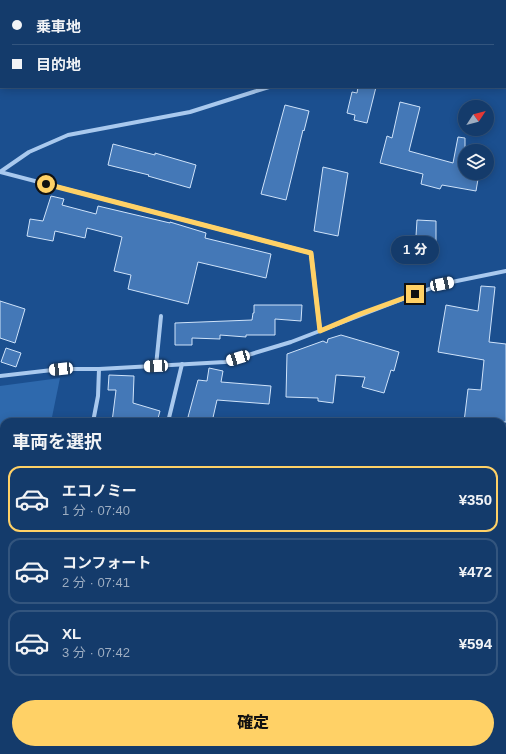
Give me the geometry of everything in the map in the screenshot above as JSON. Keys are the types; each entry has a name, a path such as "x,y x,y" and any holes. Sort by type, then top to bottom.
{"street":[{"path":"0,172 29,152 68,135 190,112 266,88"},
{"path":"0,172 311,253 320,331"},
{"path":"0,376 61,369 99,369 225,362 320,331 360,314 442,284 506,271"},
{"path":"156,366 161,316"},
{"path":"169,418 182,364"},
{"path":"94,418 98,396 99,369"}],"shaded area":[{"path":"60,378 52,418 0,418 0,386"}],"building":[{"path":"358,88 376,88 367,123 354,120 355,115 347,113 352,92 357,93"},
{"path":"400,102 420,107 409,151 453,163 458,137 465,138 465,144 458,144 458,180 478,180 476,191 442,185 440,189 421,184 423,174 380,163 387,136 392,138"},
{"path":"285,105 309,111 286,200 261,194"},
{"path":"113,144 155,155 155,153 196,165 190,188 148,176 149,175 108,165"},
{"path":"323,167 348,173 338,236 314,231"},
{"path":"51,196 64,199 62,205 96,214 98,206 170,222 206,233 205,238 271,254 266,278 198,262 188,304 128,289 131,275 114,271 122,237 87,228 85,238 55,231 53,241 27,236 30,219 43,221"},
{"path":"417,220 436,221 436,253 408,253 408,236 416,236"},
{"path":"481,286 495,287 489,342 506,344 506,418 464,418 468,389 481,390 484,360 438,352 446,305 478,311"},
{"path":"0,301 25,309 15,343 0,338"},
{"path":"254,305 302,305 301,321 275,319 275,335 246,335 246,337 220,335 220,339 192,338 192,345 175,345 175,323 252,320"},
{"path":"341,335 399,352 394,371 391,370 384,393 362,387 365,377 336,375 333,403 318,401 318,398 286,397 287,354 323,341 327,343 328,339"},
{"path":"6,348 21,353 16,367 1,362"},
{"path":"209,368 223,371 221,382 271,386 269,404 217,400 213,418 188,417 198,380 207,381"},
{"path":"109,375 134,376 133,403 160,411 158,418 112,418 116,390 108,390"}],"route":[{"path":"46,184 311,253 320,331 360,314 415,294"}]}
